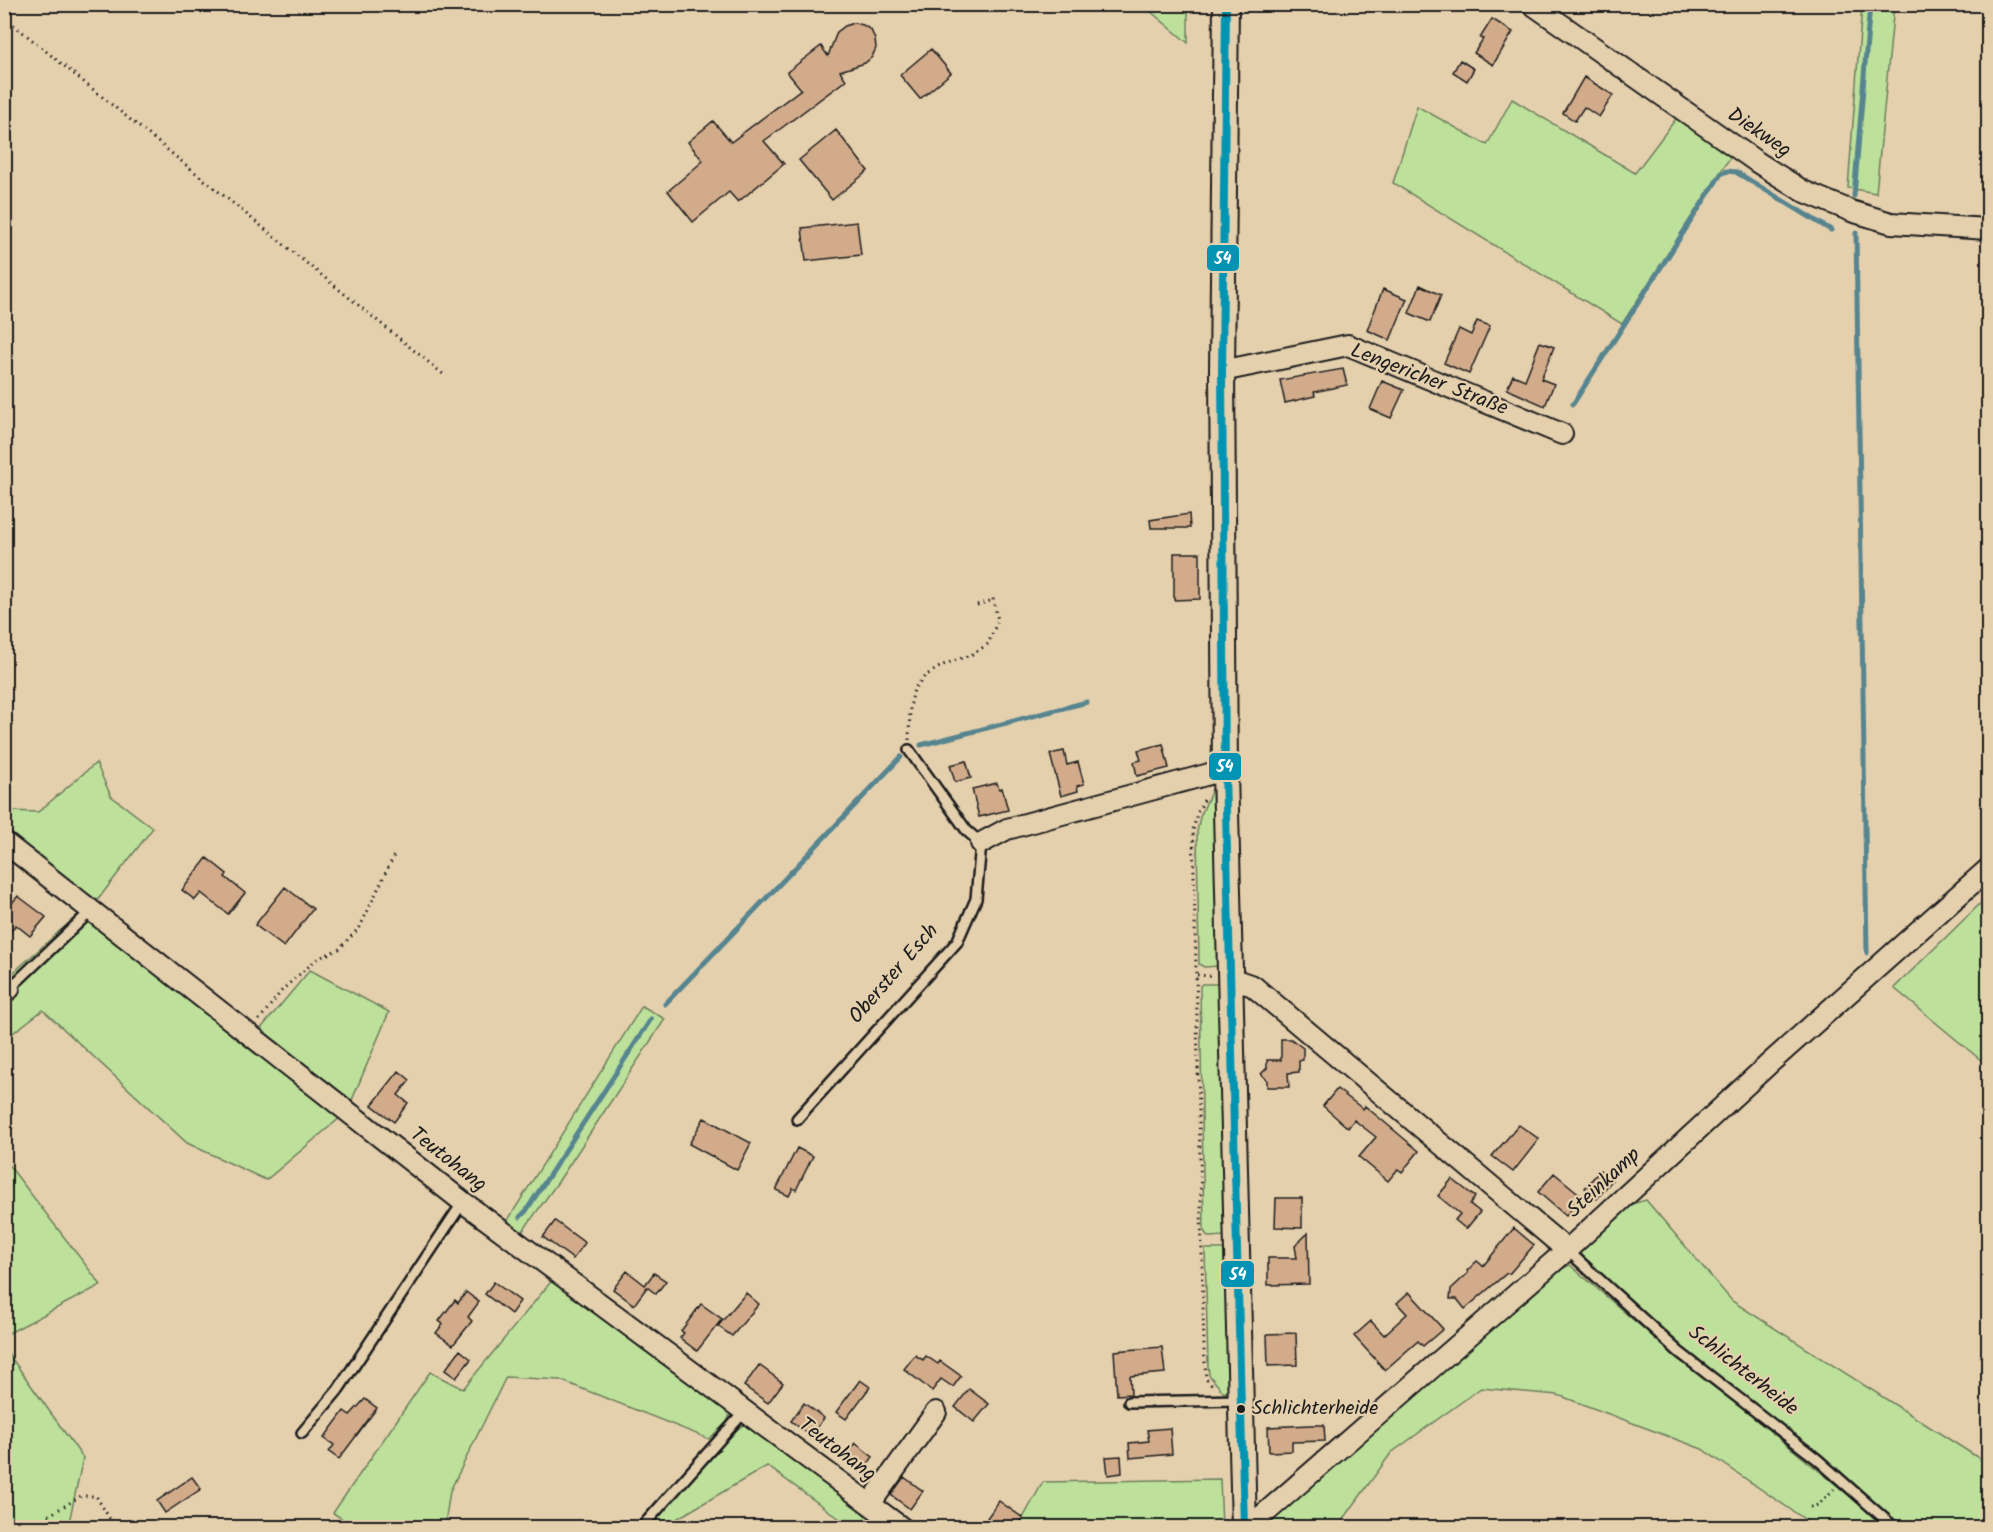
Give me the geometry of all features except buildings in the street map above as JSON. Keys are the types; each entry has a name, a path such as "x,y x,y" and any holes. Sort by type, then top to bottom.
{"street":[{"path":"1226,4 1222,370 1225,772 1240,1400 1246,1527"},
{"name":"Diekweg","path":"1532,4 1757,162 1803,191 1851,211 1891,223 1989,229"},
{"name":"Lengericher Straße","path":"1222,370 1348,345 1562,434"},
{"path":"981,843 1007,829 1213,773 1225,772"},
{"name":"Teutohang","path":"4,842 463,1202 902,1527"},
{"name":"Steinkamp","path":"1246,1527 1567,1250 1771,1062 1989,869"},
{"name":"Schlichterheide","path":"1230,978 1252,986 1567,1250"},
{"name":"Teutohang","path":"870,1504 936,1412"}],"lane":[{"path":"909,750 968,831 981,843"},
{"name":"Oberster Esch","path":"797,1119 957,942 976,899 981,843"},
{"path":"7,991 92,910"},
{"path":"302,1433 338,1389 463,1202"},
{"name":"Schlichterheide","path":"1567,1250 1679,1352 1817,1459 1895,1527"},
{"path":"1129,1402 1240,1400"},
{"path":"641,1527 745,1411"}],"path":[{"path":"4,17 443,374"},
{"path":"909,750 910,708 914,689 925,676 934,670 973,654 988,644 998,620 993,597 977,605"},
{"path":"248,1033 283,989 316,959 339,949 360,927 394,853"},
{"path":"1810,1507 1818,1506 1834,1489 1845,1483"},
{"path":"28,1527 81,1496 88,1495 96,1496 111,1521"}],"green space":[{"path":"1143,5 1188,5 1188,43"},
{"path":"1862,5 1894,5 1876,193 1848,188"},
{"path":"1512,99 1635,173 1678,116 1731,156 1622,324 1393,183 1417,106 1487,145"},
{"path":"96,763 111,796 153,828 96,902 258,1032 310,970 389,1012 349,1107 341,1117 266,1180 187,1143 43,1010 5,1039 5,980 81,912 5,849 5,811 38,812"},
{"path":"1214,785 1220,966 1204,967 1199,964 1197,832 1200,817"},
{"path":"1988,896 1988,1066 1894,988"},
{"path":"1219,984 1228,1236 1208,1237 1204,1231 1200,986"},
{"path":"642,1006 665,1019 558,1182 520,1235 506,1223"},
{"path":"4,1159 101,1285 5,1335 4,1335"},
{"path":"1646,1200 1732,1301 1988,1464 1988,1527 1903,1527 1750,1400 1680,1347 1581,1256 1580,1246 1624,1206"},
{"path":"1205,1249 1228,1249 1232,1389 1224,1393 1209,1375"},
{"path":"1570,1265 1631,1318 1888,1527 1816,1527 1702,1449 1558,1395 1481,1388 1391,1453 1338,1527 1264,1528 1550,1274"},
{"path":"554,1278 732,1409 727,1422 709,1439 560,1380 506,1377 450,1491 446,1517 447,1527 355,1527 333,1513 430,1372 463,1389"},
{"path":"5,1349 83,1458 68,1527 5,1527"},
{"path":"749,1421 893,1527 851,1527 767,1466 663,1527 650,1528 709,1456"},
{"path":"1220,1479 1222,1527 1018,1527 1043,1482"}],"waterway":[{"path":"1854,196 1870,4"},
{"path":"1573,404 1721,174 1727,171 1736,172 1831,230"},
{"path":"1856,233 1867,953"},
{"path":"921,745 1087,702"},
{"path":"665,1004 901,757"},
{"path":"520,1217 651,1019"}],"transit line":[{"name":"54","path":"1226,4 1222,371 1225,772 1244,1528"}],"place":[{"name":"Schlichterheide","path":"1241,1409"}]}
